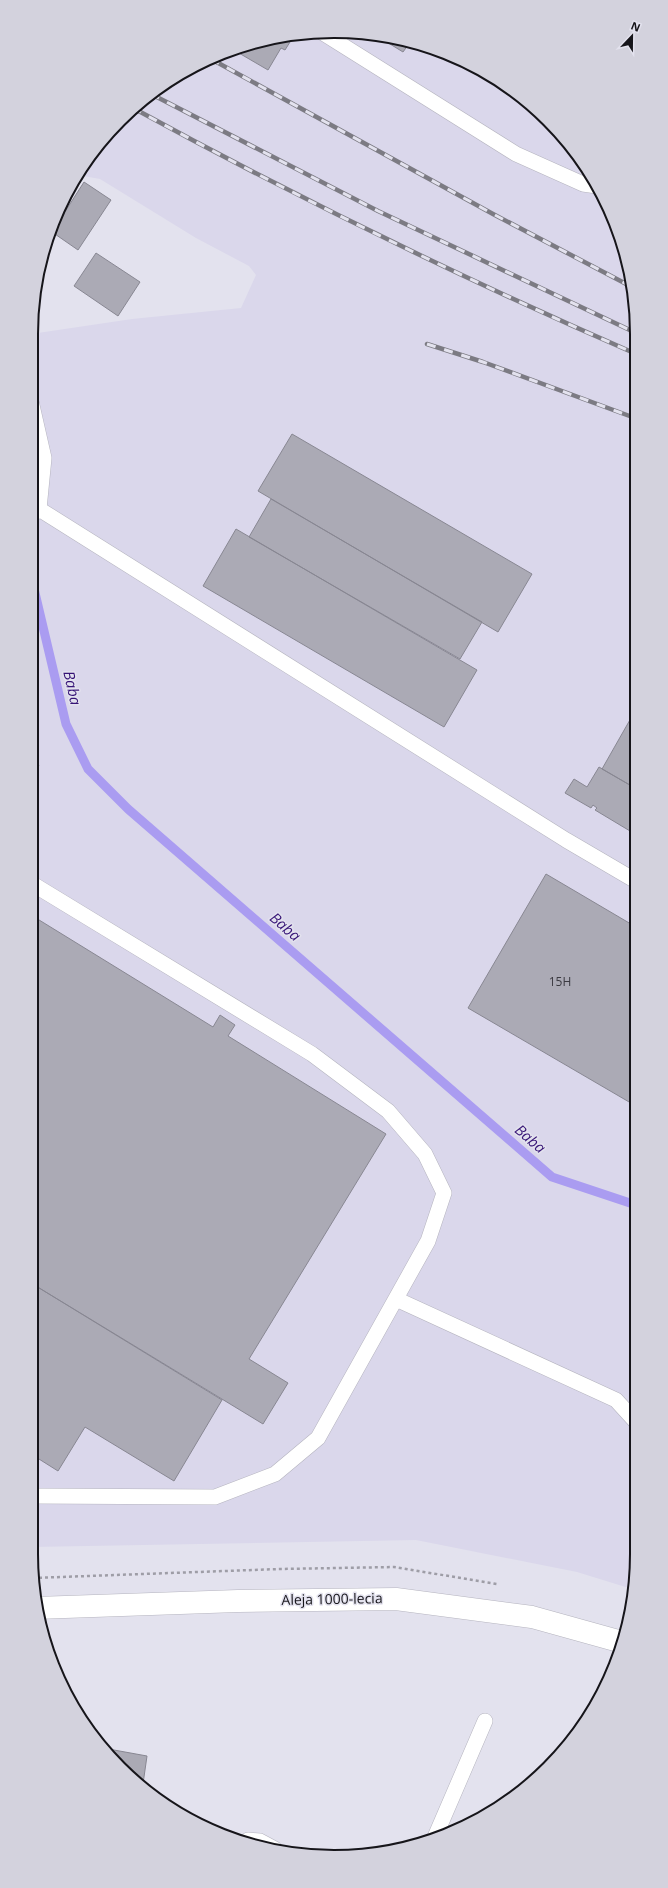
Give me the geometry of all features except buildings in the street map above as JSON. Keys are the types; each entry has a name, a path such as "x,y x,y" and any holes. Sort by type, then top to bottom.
{"street":[{"name":"Aleja 1000-lecia","path":"43,1608 238,1601 396,1598 532,1617 617,1641"}],"lane":[{"path":"331,38 516,154 583,184 589,185"},
{"path":"38,432 44,458 38,495"},
{"path":"38,515 566,840 630,877"},
{"path":"38,887 312,1054 388,1111 425,1154 444,1193 428,1241 318,1438 275,1474 215,1497 38,1496"},
{"path":"396,1299 616,1400 630,1415"},
{"path":"437,1831 485,1721"}],"shaded area":[{"path":"334,38 373,41 411,48 465,69 498,88 529,111 557,139 580,170 599,203 614,239 624,276 630,334 630,1554 628,1588 577,1572 416,1540 38,1547 38,333 132,319 241,308 256,275 249,266 196,238 100,179 84,176 111,139 139,111 154,99 186,78 203,69 239,54 276,44"}],"waterway":[{"name":"Baba","path":"38,606 66,724 88,769 128,809 552,1177 630,1203"}],"railway":[{"path":"217,63 493,214 625,283"},
{"path":"157,97 378,211 630,330"},
{"path":"139,111 318,205 381,236 507,296 630,351"},
{"path":"427,344 483,362 630,416"}]}
